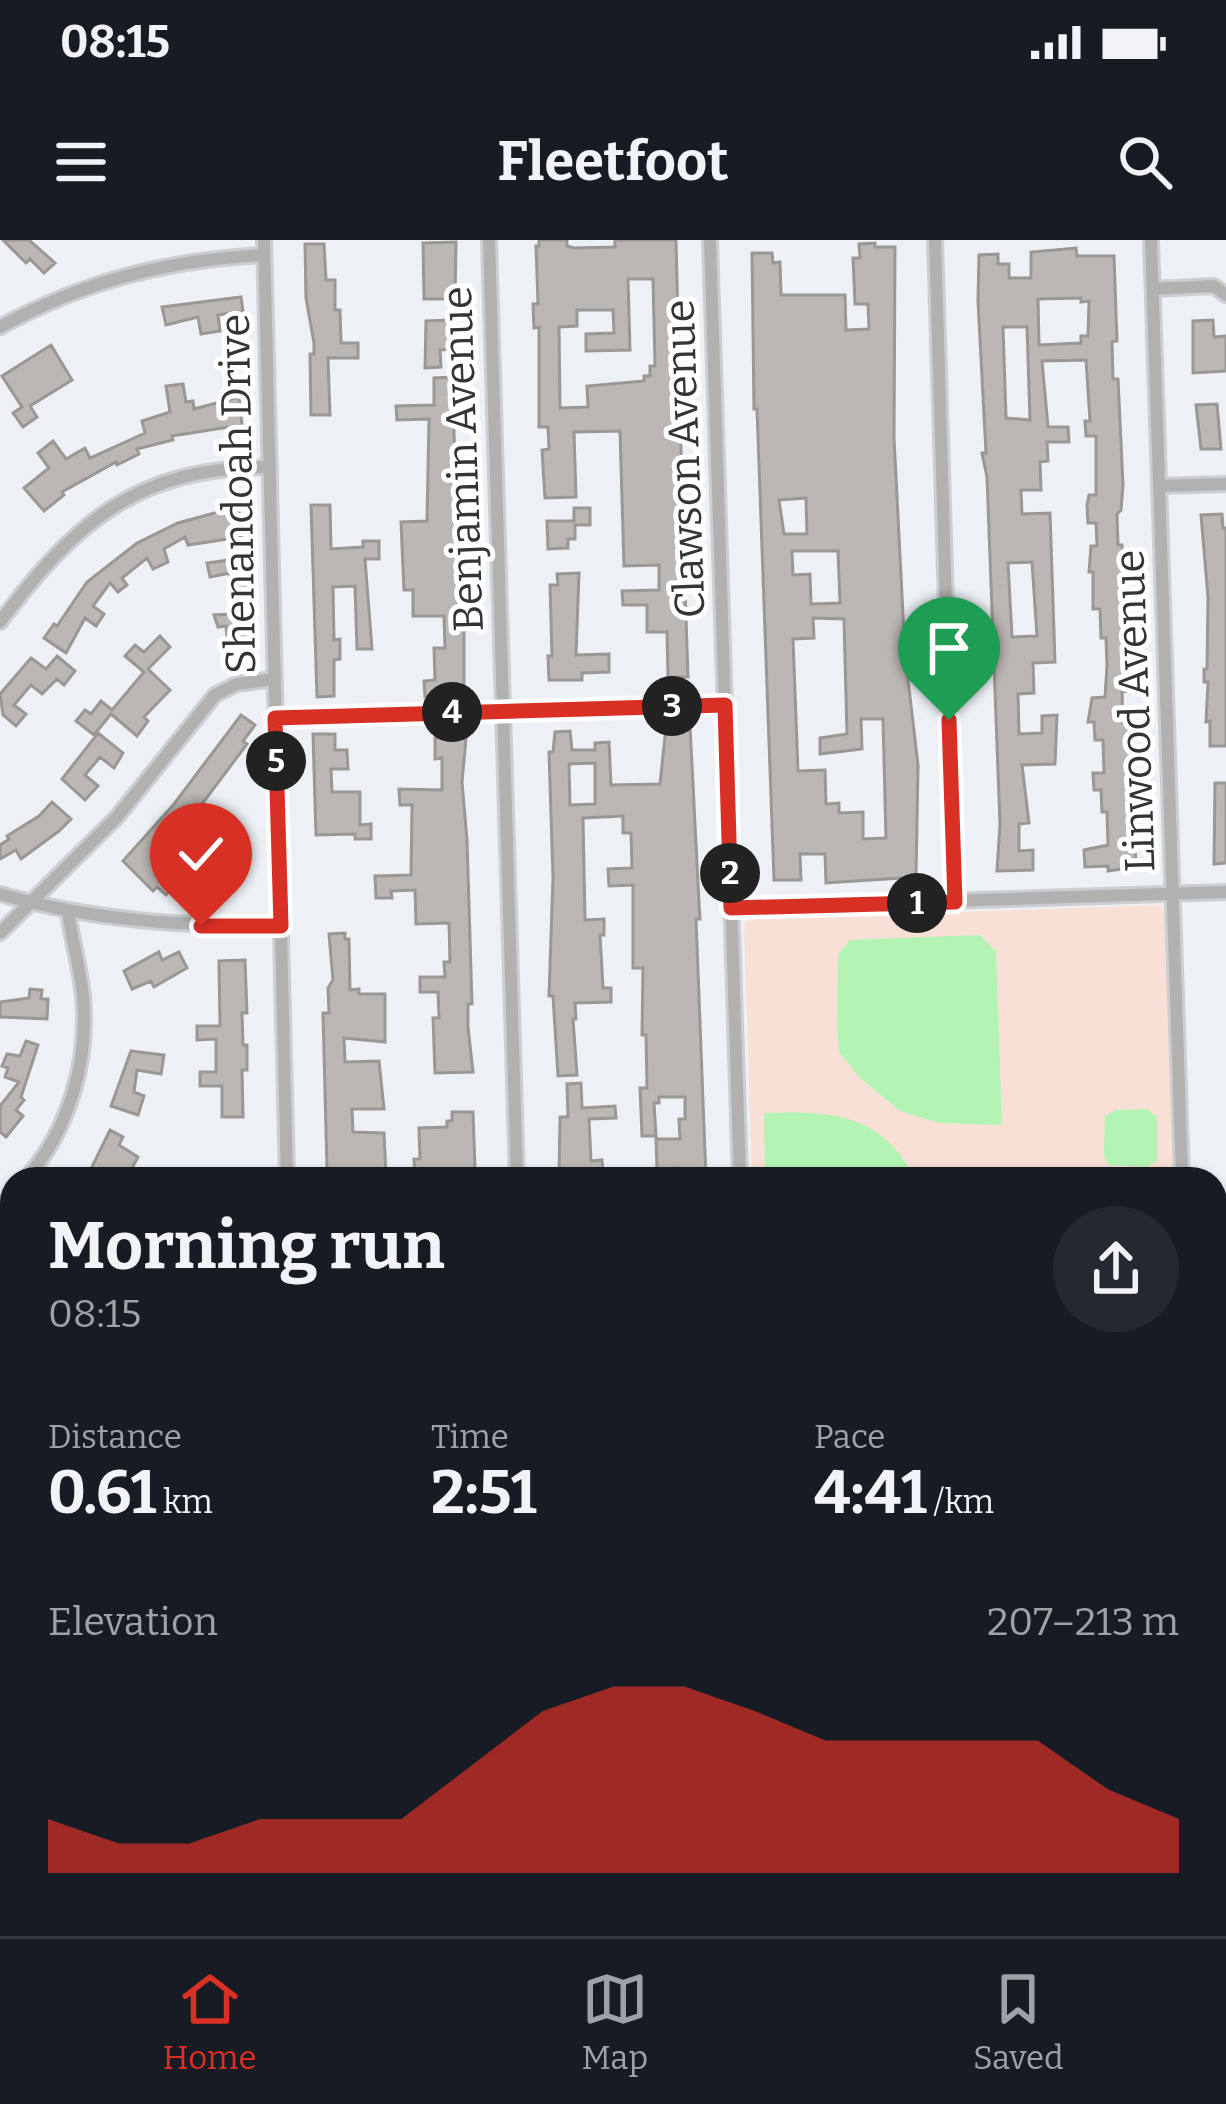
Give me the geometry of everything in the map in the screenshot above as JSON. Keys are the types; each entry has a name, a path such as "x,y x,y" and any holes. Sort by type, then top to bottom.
{"street":[{"name":"Benjamin Avenue","path":"489,240 517,1167"},
{"name":"Clawson Avenue","path":"710,240 740,1167"},
{"path":"934,240 955,902"},
{"name":"Linwood Avenue","path":"1150,240 1182,1167"},
{"path":"0,327 40,305 131,272 264,247"},
{"name":"Shenandoah Drive","path":"264,247 287,1167"},
{"path":"1153,289 1220,291 1226,275"},
{"path":"0,622 38,570 76,532 125,499 192,473 270,467"},
{"path":"1159,486 1226,484"},
{"path":"0,933 117,817 215,695 237,684 274,679"},
{"path":"275,718 725,705"},
{"path":"731,908 1226,892"},
{"path":"0,894 68,912 174,924 281,926"},
{"path":"36,1167 66,1118 80,1063 83,998 68,912"}],"shaded area":[{"path":"1161,905 1166,916 1173,1167 752,1167 744,923 750,919"}],"green space":[{"path":"980,935 996,951 1002,1125 939,1123 900,1111 860,1078 839,1052 838,954 850,940"},
{"path":"1147,1109 1157,1117 1157,1161 1147,1167 1109,1165 1104,1156 1105,1116 1116,1110"},
{"path":"764,1113 810,1113 852,1120 887,1140 908,1167 765,1167"}],"building":[{"path":"3,240 29,240 55,263 44,273"},
{"path":"539,240 567,240 567,246 574,248 615,247 615,240 676,240 683,533 688,544 688,558 684,558 688,677 668,677 667,632 647,632 647,605 623,605 622,591 659,590 659,565 624,566 620,431 574,432 576,497 545,498 542,450 549,449 548,427 539,427 539,327 534,328 533,304 538,304","holes":["628,279 653,279 655,366 650,366 650,376 644,376 644,381 587,386 588,407 560,408 559,327 577,326 577,310 613,310 614,333 586,334 586,351 630,350"]},
{"path":"456,242 455,299 424,299 423,243"},
{"path":"305,244 324,244 326,280 335,280 341,343 358,343 358,358 328,358 330,415 311,415 314,343 306,298"},
{"path":"859,244 895,247 894,438 905,654 918,765 916,877 826,883 825,854 800,854 801,880 774,880 752,253 772,253 773,263 780,262 781,295 845,295 846,330 869,329 868,304 855,304 853,258 860,258","holes":["806,498 807,534 784,534 779,500","792,551 838,551 840,603 811,604 810,574 793,575","813,618 844,619 847,734 820,738 820,754 862,749 861,719 883,719 886,838 863,839 863,812 839,813 839,803 826,804 825,770 798,771 793,639 814,638"]},
{"path":"1076,248 1077,256 1114,256 1117,341 1112,342 1113,379 1118,379 1123,485 1118,545 1122,545 1122,651 1127,651 1129,691 1122,692 1123,723 1128,723 1132,747 1128,797 1132,797 1130,845 1135,845 1136,867 1108,871 1108,866 1085,867 1084,850 1108,845 1107,812 1102,812 1101,790 1094,790 1093,773 1104,773 1103,740 1095,740 1094,722 1088,722 1092,698 1105,697 1107,666 1106,638 1101,638 1100,609 1093,609 1093,572 1089,572 1091,546 1097,546 1096,523 1088,523 1087,505 1089,495 1096,495 1096,436 1086,436 1085,421 1090,421 1086,360 1042,361 1048,427 1068,427 1069,442 1047,442 1048,461 1040,462 1041,490 1021,490 1022,514 1050,513 1055,662 1033,663 1034,693 1018,694 1019,734 1042,733 1042,716 1057,715 1055,764 1022,765 1029,823 1019,824 1019,851 1033,850 1033,870 997,871 1000,824 987,477 982,453 986,453 979,255 998,254 998,264 1009,264 1009,278 1031,278 1031,252","holes":["1081,298 1081,302 1089,301 1088,336 1081,336 1081,343 1039,345 1038,299","1003,327 1027,327 1030,420 1006,418","1032,562 1037,636 1012,637 1008,563"]},
{"path":"241,297 243,311 218,315 220,331 201,334 198,317 166,325 162,307"},
{"path":"451,320 453,349 440,350 441,367 425,368 426,321"},
{"path":"1213,320 1214,337 1226,336 1226,371 1193,373 1193,321"},
{"path":"51,345 72,380 30,406 37,417 23,427 13,413 22,407 2,376"},
{"path":"453,377 455,487 464,541 464,694 425,697 424,681 435,680 434,648 445,648 444,616 413,616 413,590 404,590 401,522 427,521 429,419 397,420 396,406 434,405 434,378"},
{"path":"183,384 186,402 193,401 194,409 239,397 242,425 172,436 173,440 137,449 139,454 62,492 44,511 24,488 49,468 38,453 53,441 66,459 85,448 90,458 145,433 142,421 170,412 166,386"},
{"path":"1217,404 1221,449 1201,449 1196,405"},
{"path":"311,505 330,505 331,549 379,541 379,559 365,559 372,649 357,649 355,586 333,587 334,640 340,639 340,659 334,660 334,696 317,697"},
{"path":"574,508 590,508 590,525 575,525 575,539 568,539 568,548 548,549 547,521 574,521"},
{"path":"229,509 230,513 239,511 241,537 188,545 185,537 164,549 168,562 153,569 147,558 122,578 127,585 118,592 110,583 93,606 104,614 96,626 85,618 66,653 44,638 87,582 137,543 178,523"},
{"path":"1222,514 1226,528 1226,746 1210,746 1208,682 1204,682 1208,597 1201,515"},
{"path":"251,557 252,571 245,572 245,638 227,637 226,626 218,627 214,615 231,614 230,573 210,577 207,563"},
{"path":"579,573 576,655 609,654 609,672 582,673 582,680 549,680 550,585 558,585 557,574"},
{"path":"160,636 170,647 148,669 170,690 144,717 148,721 137,736 111,714 94,735 76,721 85,710 91,714 101,701 112,710 144,672 125,656 135,645 144,652"},
{"path":"57,656 75,671 64,685 57,679 42,694 31,685 14,705 26,714 16,726 3,715 0,694 31,658 46,669"},
{"path":"241,715 255,725 200,813 221,829 212,840 193,826 174,849 188,860 172,880 176,884 166,895 157,887 153,891 123,861 174,804"},
{"path":"690,726 706,1167 657,1167 656,1139 680,1139 685,1097 659,1097 659,1103 654,1103 656,1136 642,1136 640,1088 647,1088 646,1035 642,1035 643,968 633,968 633,885 609,886 608,869 632,868 631,833 623,833 623,816 583,818 585,920 604,919 604,935 600,935 603,988 611,988 611,1002 575,1003 577,1075 558,1076 553,996 549,996 553,877 549,752 553,752 555,732 570,731 572,750 595,750 595,743 609,742 611,785 660,784 666,727","holes":["595,763 595,804 570,805 569,764"]},
{"path":"98,733 123,753 114,768 100,757 85,775 98,786 85,800 62,779"},
{"path":"313,734 335,734 335,750 347,750 348,769 331,769 332,792 360,792 360,825 371,824 371,839 355,839 355,834 316,835"},
{"path":"435,738 466,738 462,782 473,1072 435,1073 433,1018 439,1018 438,992 420,992 420,977 445,977 444,962 450,962 449,923 416,924 415,890 391,891 392,898 376,898 375,876 411,875 412,805 400,805 399,789 442,790 442,758 435,759"},
{"path":"1215,783 1226,783 1226,863 1214,864"},
{"path":"52,802 71,819 21,859 16,850 0,859 0,845 7,836"},
{"path":"231,855 248,869 243,879 230,890 221,883 206,901 195,891 216,869 211,865 217,858 224,864"},
{"path":"345,933 349,939 350,990 385,994 385,1042 344,1038 345,1062 379,1061 384,1109 352,1109 353,1132 384,1133 386,1167 327,1167 323,1013 329,1013 328,988 333,980 329,934"},
{"path":"159,952 162,960 179,952 187,968 154,987 151,981 132,989 124,971"},
{"path":"245,960 243,1117 222,1117 222,1086 200,1086 200,1072 216,1072 216,1039 197,1040 197,1026 220,1026 219,961"},
{"path":"30,989 42,990 41,999 48,999 47,1019 0,1017 0,1002 29,998"},
{"path":"26,1041 38,1045 21,1097 24,1100 16,1110 23,1116 6,1137 0,1132 0,1106 19,1082 5,1077 8,1068 2,1066 7,1054 20,1056"},
{"path":"131,1051 164,1055 161,1074 137,1070 134,1092 144,1096 138,1115 111,1106"},
{"path":"581,1083 582,1108 615,1106 616,1118 589,1119 591,1161 602,1160 603,1167 559,1167 560,1117 568,1117 567,1084"},
{"path":"452,1112 473,1112 475,1167 414,1167 414,1159 420,1159 419,1128 447,1127 447,1121 452,1121"},
{"path":"110,1130 123,1137 119,1145 138,1157 133,1167 92,1167"}],"route":[{"path":"201,926 281,926 275,718 725,705 731,908 955,902 949,720"}]}
